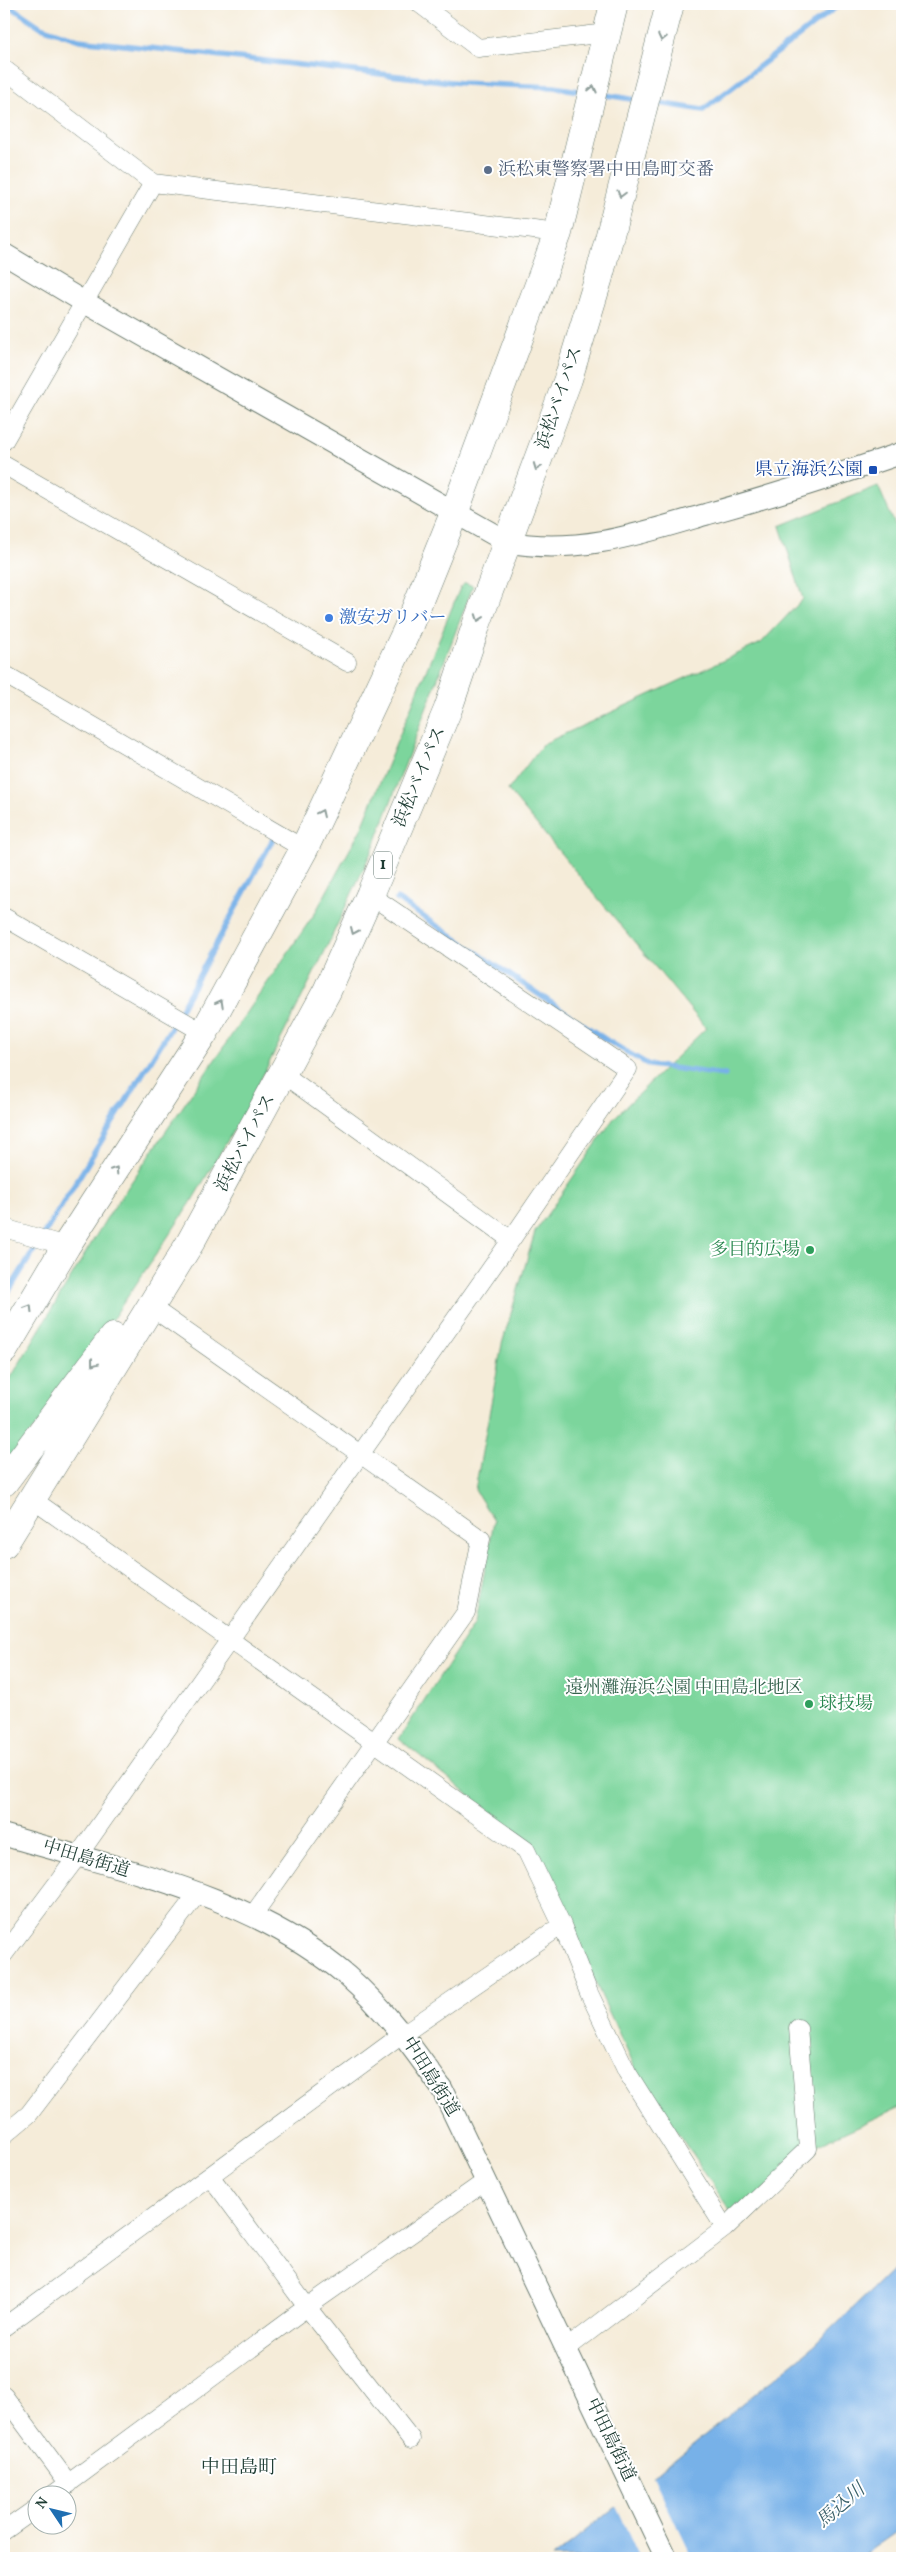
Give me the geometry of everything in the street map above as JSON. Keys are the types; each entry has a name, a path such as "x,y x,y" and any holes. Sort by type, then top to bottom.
{"highway":[{"path":"4,1350 60,1244 196,1028 304,849 406,630 455,511 558,233 614,4"},
{"name":"浜松バイパス","path":"4,1544 190,1243 327,991 370,895 448,709 507,542 568,379 599,277 639,130 670,4"},
{"path":"4,1482 135,1309 190,1243"}],"street":[{"path":"420,4 478,48 604,46"},
{"path":"4,69 153,183 558,233"},
{"path":"4,441 153,183"},
{"path":"4,254 84,302 507,542 534,547 580,546 657,529 796,490 902,453"},
{"path":"4,465 347,662"},
{"path":"4,674 304,849"},
{"path":"4,1954 78,1857 228,1640 511,1240 628,1069 370,895"},
{"path":"4,917 196,1028"},
{"path":"283,1074 511,1240"},
{"path":"4,1228 60,1244"},
{"path":"151,1307 361,1452 481,1539 466,1612 254,1915"},
{"path":"32,1499 374,1744 526,1850 562,1925 589,1993 627,2072 725,2228"},
{"name":"中田島街道","path":"4,1835 198,1893 254,1915 299,1941 347,1976 403,2034 442,2089 666,2558"},
{"path":"4,2135 29,2114 198,1893"},
{"path":"4,2327 211,2177 403,2034 562,1925"},
{"path":"566,2349 725,2228 808,2150 798,2028"},
{"path":"211,2177 307,2307 412,2439"},
{"path":"4,2396 69,2484 307,2307 486,2182"},
{"path":"4,2532 28,2514"}],"green space":[{"name":"遠州灘海浜公園 中田島北地区","path":"878,486 902,541 902,2106 808,2149 735,2218 637,2072 531,1845 399,1739 475,1622 494,1521 475,1490 502,1344 535,1232 614,1118 706,1028 508,790 543,744 761,643 803,599 780,526"},
{"path":"465,583 473,586 374,846 324,953 245,1111 190,1204 64,1391 4,1467 4,1389 106,1219 315,913 361,829 460,588"}],"water":[{"name":"馬込川","path":"902,2261 902,2528 859,2558 552,2558 815,2345"}],"pier":[{"path":"652,2474 692,2558 640,2558 615,2504"}],"waterway":[{"path":"7,4 41,27 79,40 461,83 554,87 586,92"},
{"path":"652,102 703,110 840,4"},
{"path":"600,94 637,100"},
{"path":"4,1299 169,1031 273,839"},
{"path":"397,899 608,1041 649,1065 725,1075"}],"place":[{"name":"浜松東警察署中田島町交番","path":"488,170"},
{"name":"県立海浜公園","path":"873,470"},
{"name":"激安ガリバー","path":"329,618"},
{"name":"多目的広場","path":"810,1250"},
{"name":"球技場","path":"809,1704"}],"district":[{"name":"中田島町","path":"239,2468"}]}
